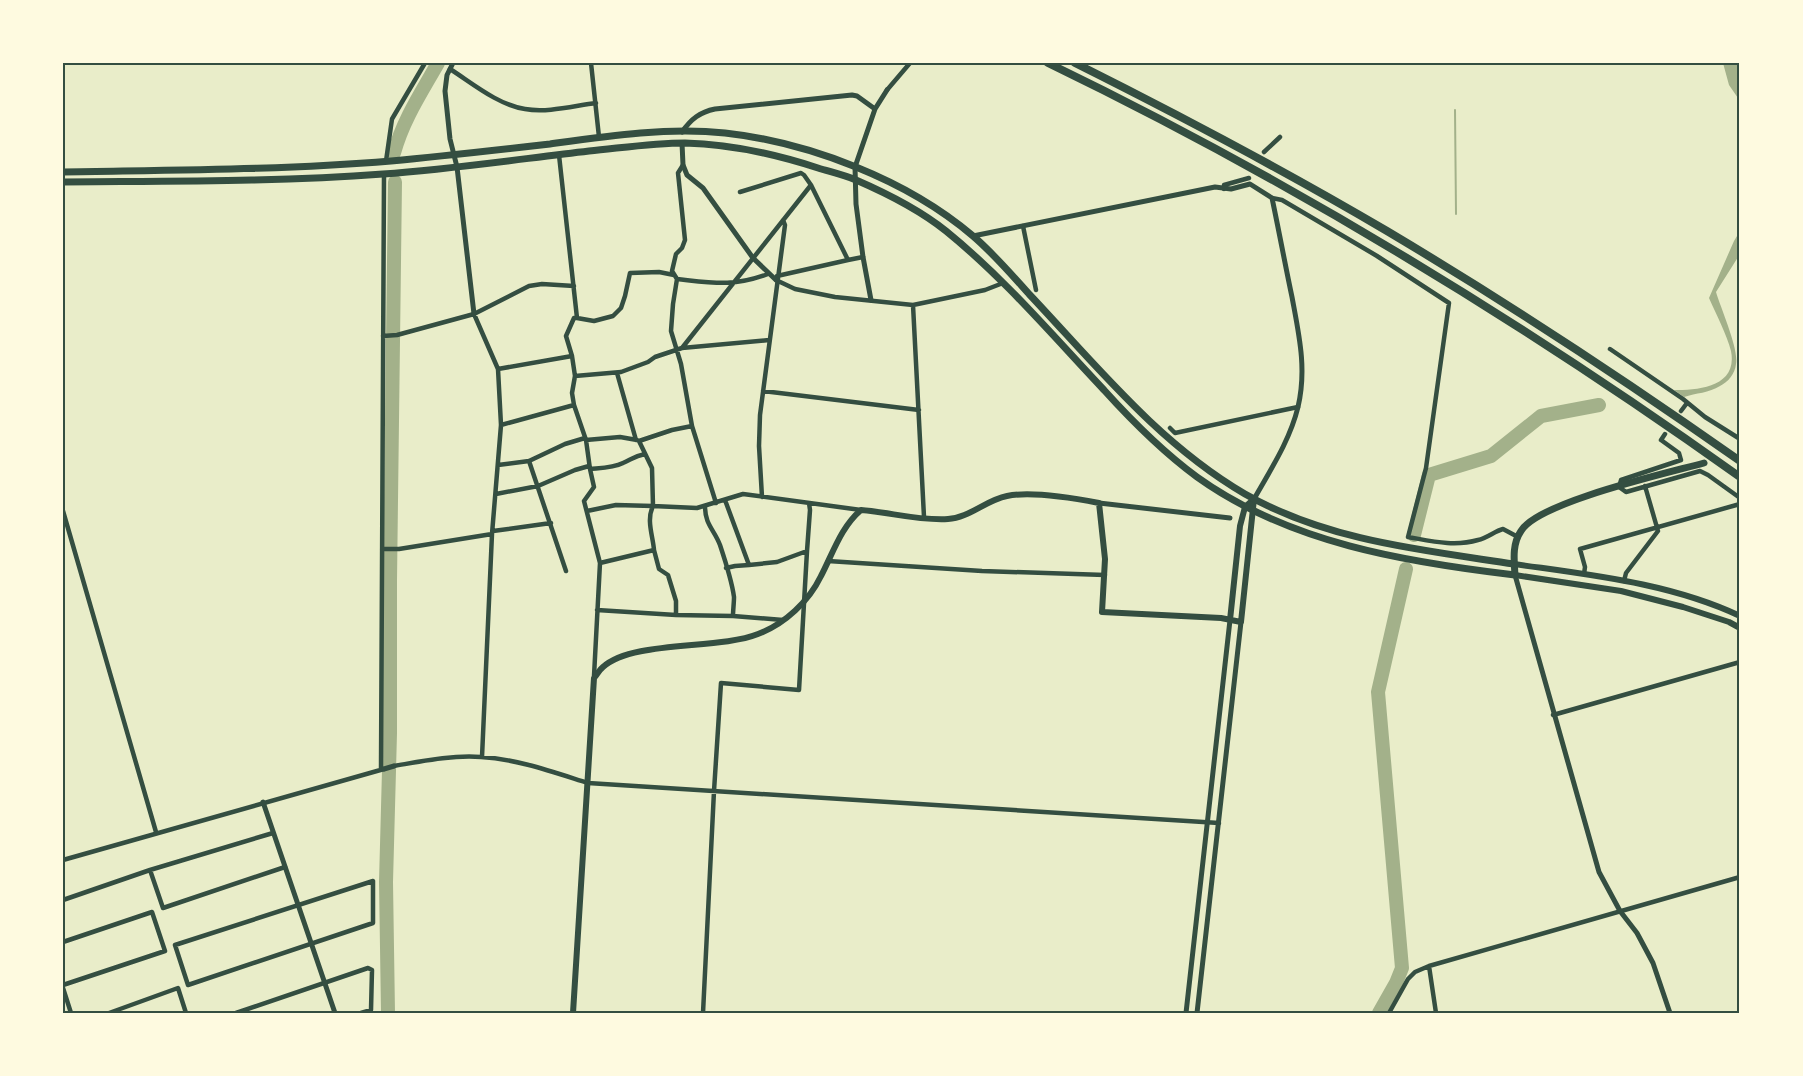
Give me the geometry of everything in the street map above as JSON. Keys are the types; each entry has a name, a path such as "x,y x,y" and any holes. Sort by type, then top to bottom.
{"highway":[{"path":"1076,63 1269,164 1385,230 1588,357 1740,461"},
{"path":"1050,64 1264,175 1378,241 1576,364 1740,477"}],"main road":[{"path":"63,172 211,169 386,161 599,137 682,132 723,133 787,144 855,167 907,191 973,236 1110,382 1152,423 1196,461 1254,499 1276,510 1345,535 1405,547 1624,580 1696,598 1740,616"},
{"path":"63,182 315,178 384,174 682,143 716,145 787,158 855,180 911,208 944,229 1003,283 1132,421 1197,477 1245,507 1343,545 1473,570 1621,591 1683,607 1729,622 1740,628"},
{"path":"1515,575 1513,553 1521,530 1550,509 1587,496 1704,463"},
{"path":"573,1013 594,678 602,668 626,654 748,637 767,630 805,601 820,578 847,525 852,517 861,510 949,519 961,517 989,501 1008,495 1041,495 1099,503 1105,559 1102,612 1241,622 1254,499"},
{"path":"1230,620 1240,526 1245,507 1254,499"}],"street":[{"path":"386,161 392,119 425,63"},
{"path":"453,63 445,82 450,139 457,167 474,314 498,369 501,426 492,533 482,757"},
{"path":"591,63 599,137"},
{"path":"871,300 856,204 855,167 874,109 910,63"},
{"path":"450,69 495,97 522,109 537,110 596,103"},
{"path":"682,132 690,121 704,111 715,109 852,95 857,96 874,109"},
{"path":"1264,152 1280,137"},
{"path":"682,143 683,165 687,175 703,188 753,258 768,274 795,289 835,297 913,305 985,290 1003,283"},
{"path":"559,155 577,318"},
{"path":"683,165 678,174 685,240 682,248 676,254 672,271 676,277 671,331 680,349 692,426 716,503"},
{"path":"740,192 801,173 812,185 848,260"},
{"path":"383,769 384,174"},
{"path":"1224,190 1224,185 1249,178"},
{"path":"973,236 1215,187 1224,190 1250,184 1272,198 1282,200 1377,256 1449,303 1426,468 1408,537 1438,543 1469,543 1503,529 1518,537"},
{"path":"680,349 812,185"},
{"path":"1254,499 1283,447 1298,407 1303,379 1301,342 1272,198"},
{"path":"762,497 759,446 763,391 783,220"},
{"path":"1023,226 1036,290"},
{"path":"776,278 863,257"},
{"path":"594,678 600,563 584,501 594,487 586,439 574,405 572,393 575,376 566,336 574,318 594,321 613,316 621,308 626,296 630,273 659,273 732,284 768,274"},
{"path":"385,336 474,314 529,286 542,284 574,286"},
{"path":"913,305 924,517"},
{"path":"575,376 617,373 680,349 769,340"},
{"path":"1610,349 1740,439"},
{"path":"498,369 572,356"},
{"path":"617,373 637,440 652,468 653,506 650,527 659,568 668,574 676,601 676,615"},
{"path":"763,391 919,410"},
{"path":"1681,411 1687,403"},
{"path":"501,426 574,405"},
{"path":"1170,428 1175,433 1298,407"},
{"path":"498,465 529,460 565,444 586,439 620,437 637,440 692,426"},
{"path":"1665,434 1661,440 1679,453 1682,460 1621,480 1619,487 1626,492 1700,471 1740,498"},
{"path":"496,494 538,486 575,470 613,466 629,458 645,454"},
{"path":"529,460 566,571"},
{"path":"1624,580 1626,573 1658,531 1645,486"},
{"path":"587,511 616,505 687,508 705,506 743,494 861,510"},
{"path":"725,500 749,565"},
{"path":"703,1013 721,683 799,690 809,503"},
{"path":"1099,503 1230,518"},
{"path":"1584,574 1585,567 1580,549 1740,504"},
{"path":"705,506 709,527 714,531 720,545 734,597 733,616"},
{"path":"63,511 156,832"},
{"path":"385,549 551,523"},
{"path":"600,563 654,550"},
{"path":"726,568 777,562 807,551"},
{"path":"828,561 1105,575"},
{"path":"1515,575 1599,872 1620,911 1637,933 1653,963 1670,1013"},
{"path":"597,610 783,620"},
{"path":"1186,1013 1230,620"},
{"path":"1197,1013 1241,622"},
{"path":"1553,715 1740,662"},
{"path":"63,860 394,766 426,760 463,757 517,762 588,783 1219,823"},
{"path":"263,802 334,1013"},
{"path":"63,900 150,870 273,833"},
{"path":"150,870 163,908 285,867"},
{"path":"1389,1013 1408,979 1415,972 1429,966 1740,877"},
{"path":"373,881 373,923 311,944 188,985 175,945 373,881"},
{"path":"63,942 152,912 165,951 63,987 71,1013"},
{"path":"1429,966 1436,1013"},
{"path":"236,1013 368,968 372,970 371,1010 361,1013"},
{"path":"109,1013 178,988 186,1013"}],"shaded area":[{"path":"1723,63 1740,63 1740,101 1729,85"},
{"path":"1740,231 1740,254 1716,292 1735,349 1736,364 1733,374 1716,388 1684,397 1674,390 1694,389 1714,384 1728,372 1732,363 1731,351 1724,331 1709,298"}],"waterway":[{"path":"394,153 407,118 438,63"},
{"path":"1455,110 1456,214"},
{"path":"388,1013 386,882 390,733 395,182"},
{"path":"1414,535 1429,475 1491,456 1541,416 1599,405"},
{"path":"1379,1013 1402,968 1378,692 1406,569"}]}
